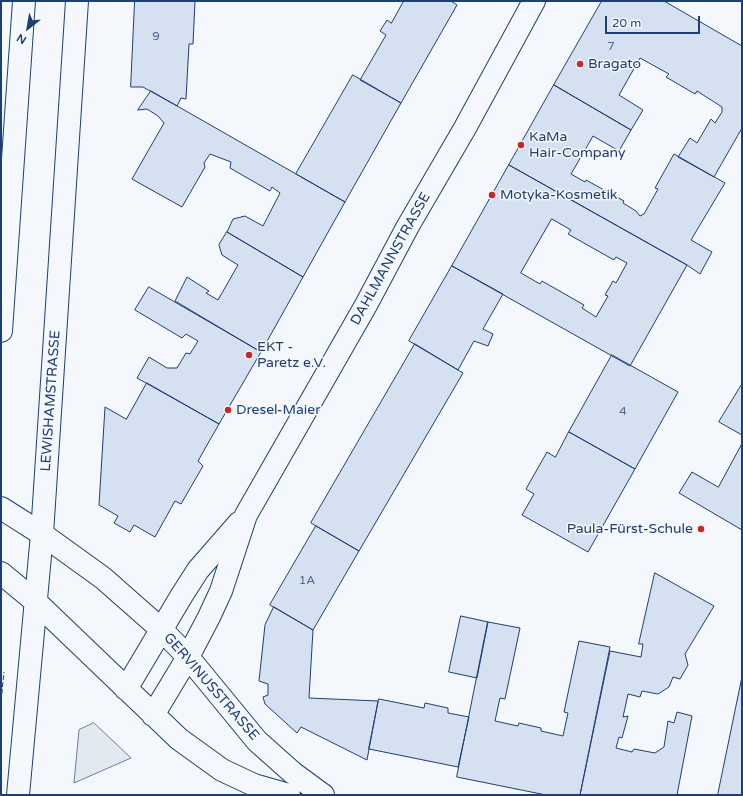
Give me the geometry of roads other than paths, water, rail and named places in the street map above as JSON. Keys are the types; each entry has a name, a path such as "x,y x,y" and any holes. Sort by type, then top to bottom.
{"street":[{"name":"DAHLMANNSTRASSE","path":"126,689 162,630 177,602 198,570 246,515 366,305 408,226 465,128 534,1"},
{"path":"1,330 24,2"},
{"name":"LEWISHAMSTRASSE","path":"18,795 42,534 77,2"},
{"name":"GERVINUSSTRASSE","path":"1,508 42,534 103,578 162,630 188,657 257,741 293,773 323,795"},
{"name":"DAHLMANNSTRASSE","path":"153,716 209,618 221,591 246,515"},
{"path":"1,573 36,602 153,716 179,739 222,770 254,785 289,795"}],"place":[{"name":"Bragato","path":"580,64"},
{"name":"KaMa Hair-Company","path":"521,145"},
{"name":"Motyka-Kosmetik","path":"492,195"},
{"name":"EKT - Paretz e.V.","path":"249,355"},
{"name":"Dresel-Maier","path":"228,410"},
{"name":"Paula-Fürst-Schule","path":"701,529"}]}
